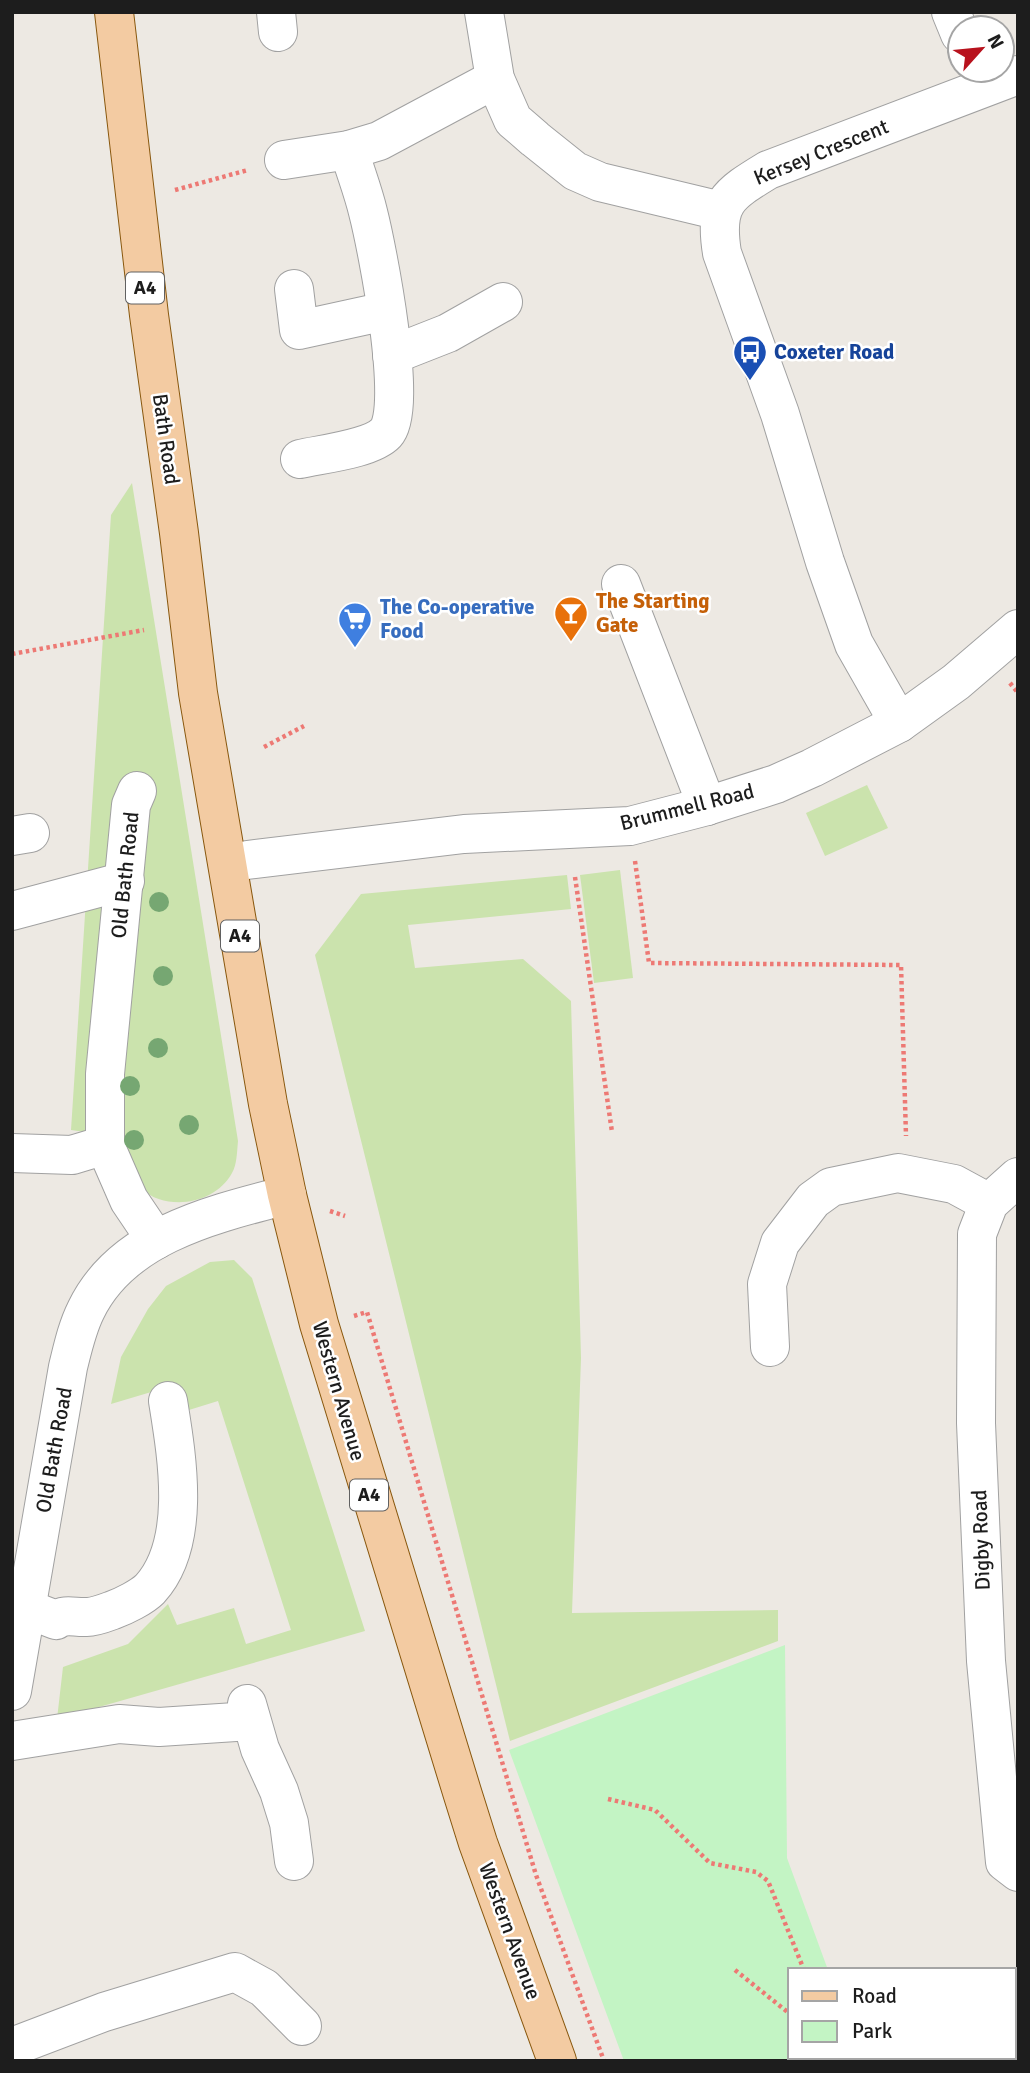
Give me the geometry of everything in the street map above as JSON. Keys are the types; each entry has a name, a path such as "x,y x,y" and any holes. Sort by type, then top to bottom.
{"main road":[{"name":"Bath Road","path":"114,12 149,315 198,693 228,865"},
{"name":"Western Avenue","path":"228,865 268,1104 319,1324 461,1793 557,2061"}],"street":[{"path":"484,12 495,79 513,120 575,171 600,183 721,211 718,232 722,253 780,414 825,562 854,644 899,723"},
{"path":"284,160 349,150 379,141 495,79"},
{"name":"Kersey Crescent","path":"721,211 727,199 743,185 768,170 977,84"},
{"path":"300,459 364,445 388,432 393,421 395,388 386,311 368,211 349,150"},
{"path":"294,289 299,330 386,311"},
{"path":"392,355 448,332 503,302"},
{"path":"621,584 707,806"},
{"name":"Brummell Road","path":"228,865 247,860 464,834 629,826 707,806 776,784 899,723 956,682 1018,629"},
{"name":"Old Bath Road","path":"137,791 131,805 105,1074 105,1146 129,1200 156,1240"},
{"path":"12,911 125,881"},
{"path":"12,1153 72,1155 105,1146"},
{"path":"770,1347 767,1284 780,1243 813,1200 831,1187 903,1174 954,1184 989,1203"},
{"name":"Digby Road","path":"1018,1177 989,1203 978,1234 976,1423 986,1661 1004,1862 1018,1872"},
{"name":"Old Bath Road","path":"12,1691 68,1367 77,1332 87,1308 102,1286 135,1254 156,1240 181,1227 230,1210 287,1195"},
{"path":"25,1608 56,1620 62,1616 88,1617 114,1610 149,1590 165,1567 178,1528 175,1448 168,1401"},
{"path":"12,1741 118,1724 159,1727 249,1712 260,1749 279,1791 289,1823 294,1861"},
{"path":"12,2047 104,2012 236,1972 264,1988 302,2026"}],"path":[{"path":"175,190 284,160"},
{"path":"12,654 144,630"},
{"path":"264,747 304,726"},
{"path":"629,826 649,963 901,965 903,1174"},
{"path":"575,877 612,1132"},
{"path":"367,1312 536,1875 604,2061"},
{"path":"608,1799 655,1810 710,1863 756,1872 768,1881 803,1968"},
{"path":"735,1970 788,2012"}],"green space":[{"path":"132,483 238,1141 235,1166 224,1184 203,1198 177,1202 164,1201 141,1189 113,1136 71,1130 111,515"},
{"path":"867,785 888,828 825,856 806,813"},
{"path":"620,870 633,978 594,983 580,875"},
{"path":"567,875 571,909 408,925 415,968 523,959 571,1001 581,1358 572,1613 778,1610 778,1641 510,1741 315,955 361,894"},
{"path":"234,1260 252,1278 365,1631 57,1719 63,1667 128,1644 168,1604 177,1625 234,1608 246,1644 291,1630 218,1401 176,1414 168,1387 111,1404 121,1357 148,1309 166,1286 210,1262"},
{"path":"785,1645 787,1858 827,1968 788,1968 788,2059 898,2061 624,2061 509,1750"}],"place":[{"name":"Coxeter Road","path":"750,382"},
{"name":"The Starting Gate","path":"571,643"},
{"name":"The Co-operative Food","path":"355,649"}]}
